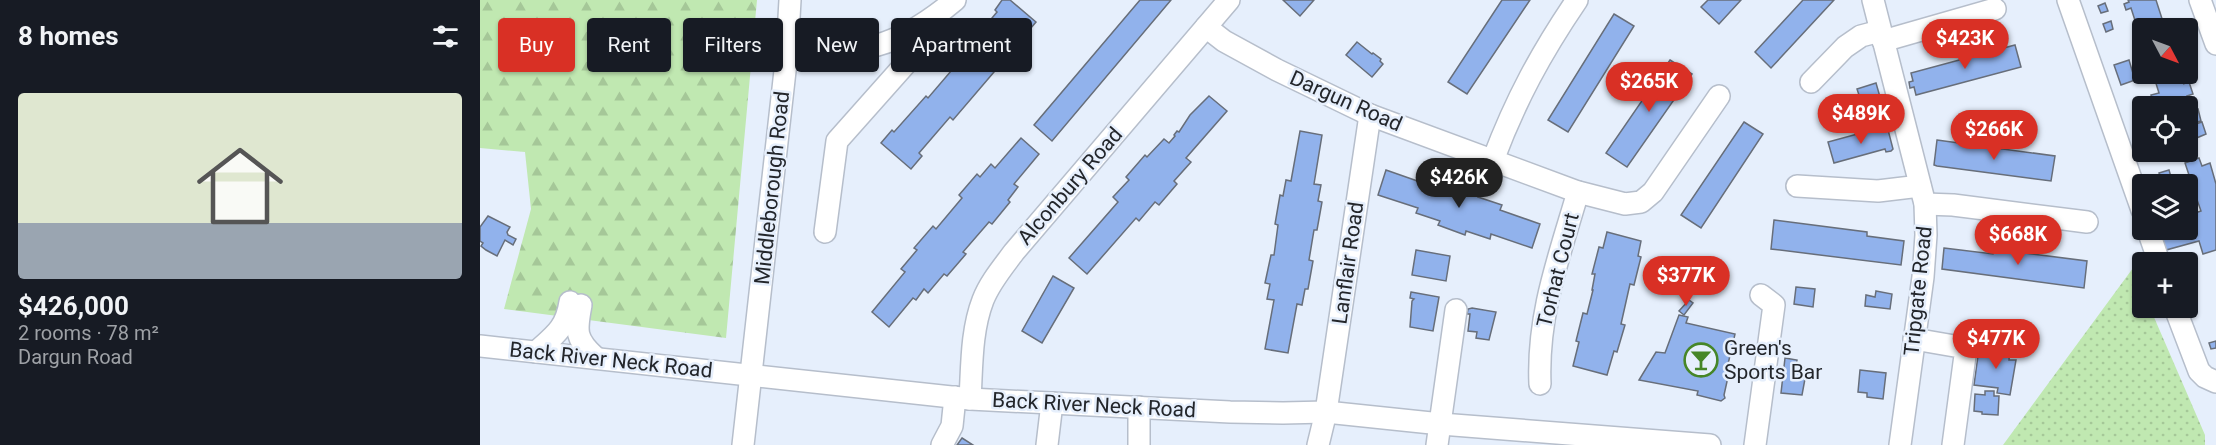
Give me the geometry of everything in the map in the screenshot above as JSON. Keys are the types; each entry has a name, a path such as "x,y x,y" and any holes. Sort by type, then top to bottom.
{"street":[{"name":"Middleborough Road","path":"743,445 787,53 790,0"},
{"path":"933,18 955,0"},
{"name":"Alconbury Road","path":"942,445 962,398 978,318 983,299 993,280 1014,252 1229,0"},
{"path":"1493,160 1527,79 1577,0"},
{"name":"Tripgate Road","path":"1872,0 1922,195 1926,236 1923,277 1900,445"},
{"path":"2068,0 2132,182"},
{"path":"2200,0 2216,44"},
{"path":"1811,82 1845,47 1861,36 1881,36 1995,9"},
{"name":"Dargun Road","path":"1206,27 1277,70 1370,115 1578,192 1625,204 1641,202 1660,184 1719,96"},
{"path":"787,53 834,54 874,47 891,41"},
{"path":"825,232 837,141 898,72"},
{"name":"Lanflair Road","path":"1318,445 1326,412 1370,115"},
{"path":"1797,186 1922,195 1953,206 2087,222"},
{"name":"Torhat Court","path":"1539,384 1543,314 1578,192"},
{"path":"1755,445 1774,305 1761,295"},
{"path":"536,352 563,327 576,303 578,335 582,345 595,357"},
{"path":"1437,445 1456,310"},
{"path":"2179,318 2199,371 2216,382"},
{"path":"1914,339 1966,348 1953,445"},
{"name":"Back River Neck Road","path":"480,346 962,398 1283,413 1326,412 1441,424 1536,430 1621,441 1710,445"},
{"path":"1047,445 1052,403"},
{"path":"1138,407 1138,445"},
{"path":"1507,445 1536,430"}],"green space":[{"path":"480,0 757,0 755,18 683,18 683,72 750,72 726,338 504,309 531,209 525,152 480,148"},
{"path":"2132,269 2132,318 2154,318 2205,435 2205,445 2003,445"}],"building":[{"path":"1002,0 1010,0 1031,18 992,18 997,12 995,10"},
{"path":"1140,0 1171,0 1052,141 1034,125"},
{"path":"1283,0 1314,0 1300,16"},
{"path":"1502,0 1530,0 1467,94 1448,82"},
{"path":"1708,0 1741,0 1719,24 1701,7"},
{"path":"1803,0 1834,0 1771,68 1755,52"},
{"path":"2128,0 2156,0 2162,18 2134,18 2131,8 2126,10 2124,4 2129,2"},
{"path":"2105,3 2108,11 2101,13 2098,6"},
{"path":"1614,14 1634,26 1568,132 1548,120"},
{"path":"2111,21 2113,29 2106,32 2103,24"},
{"path":"1357,42 1381,59 1383,64 1372,77 1346,55"},
{"path":"2015,45 2021,67 1916,95 1914,87 1910,88 1909,82 1913,81 1911,73"},
{"path":"1670,60 1692,74 1627,167 1606,153"},
{"path":"2129,60 2132,81 2121,85 2114,65"},
{"path":"950,72 994,72 953,120 950,117 919,153 922,156 911,169 881,143 926,96 928,98"},
{"path":"1876,83 1882,104 1864,110 1857,89"},
{"path":"2156,84 2190,84 2193,94 2151,96 2159,93"},
{"path":"1209,96 1227,111 1186,158 1191,162 1174,181 1177,184 1159,205 1155,202 1139,221 1136,218 1087,274 1069,258 1118,202 1113,197 1129,180 1126,177 1145,155 1147,157 1164,139 1169,143 1190,115"},
{"path":"1744,122 1763,134 1701,228 1681,215"},
{"path":"2202,122 2206,134 2198,137 2198,123"},
{"path":"1887,126 1893,149 1891,151 1886,152 1885,149 1834,163 1828,142"},
{"path":"1300,131 1322,135 1314,184 1321,185 1318,201 1322,202 1309,260 1313,261 1308,289 1305,289 1302,305 1297,304 1288,353 1265,349 1274,300 1267,299 1270,284 1265,283 1271,255 1274,255 1278,225 1275,224 1280,195 1283,196 1286,180 1291,181"},
{"path":"1021,138 1039,154 1014,184 1018,187 1008,200 1010,202 992,224 989,222 963,252 966,254 947,276 944,274 928,293 924,289 916,300 913,298 889,327 872,312 905,272 901,269 917,250 914,248 933,226 936,229 962,198 959,195 977,174 980,177 991,164 995,168"},
{"path":"1937,140 2055,156 2051,181 1934,165"},
{"path":"2198,158 2202,166 2210,163 2216,184 2216,250 2203,254 2199,241 2166,250 2162,240 2198,240 2198,212 2201,211 2198,203 2198,174 2189,174 2185,163 2198,162"},
{"path":"1386,170 1426,184 1428,180 1480,194 1478,197 1502,205 1500,210 1540,224 1532,248 1491,234 1490,239 1466,231 1465,235 1438,225 1440,221 1416,213 1418,208 1378,195"},
{"path":"2169,170 2170,174 2159,174"},
{"path":"488,216 510,227 508,235 516,239 513,245 505,240 497,256 481,246 483,243 480,241 480,227"},
{"path":"1774,220 1867,232 1867,236 1904,241 1901,265 1771,249"},
{"path":"1607,232 1641,241 1638,256 1641,257 1634,285 1630,284 1621,324 1625,325 1607,375 1573,366 1583,313 1587,314 1593,290 1595,274 1592,274 1599,247 1603,248"},
{"path":"1944,248 1993,254 1994,249 2087,261 2084,288 1942,269"},
{"path":"1416,250 1450,256 1446,281 1412,275"},
{"path":"1053,276 1074,288 1042,343 1022,331"},
{"path":"1796,287 1815,289 1813,307 1794,304"},
{"path":"1876,291 1892,294 1890,309 1865,306 1866,295 1875,297"},
{"path":"1411,292 1439,297 1433,331 1410,327 1414,299 1410,298"},
{"path":"1689,300 1693,303 1684,315 1679,311"},
{"path":"1468,309 1496,312 1489,340 1476,338 1477,332 1468,331 1470,314 1467,314"},
{"path":"1679,315 1688,317 1686,323 1735,334 1725,377 1728,377 1725,398 1721,401 1697,395 1698,391 1639,380 1656,352 1665,353"},
{"path":"2216,341 2216,348 2211,349 2209,343"},
{"path":"1992,344 2010,346 2009,360 2016,360 2010,395 1997,393 1998,388 1974,385 1978,356 1991,357"},
{"path":"1785,358 1797,360 1796,366 1807,368 1802,395 1781,393"},
{"path":"1860,370 1886,373 1883,399 1867,397 1867,393 1858,392"},
{"path":"1985,391 1994,391 1994,396 1999,396 1998,415 1974,411 1975,394 1985,395"},
{"path":"962,438 973,445 957,445"}],"place":[{"name":"Green's Sports Bar","path":"1701,360"}]}
